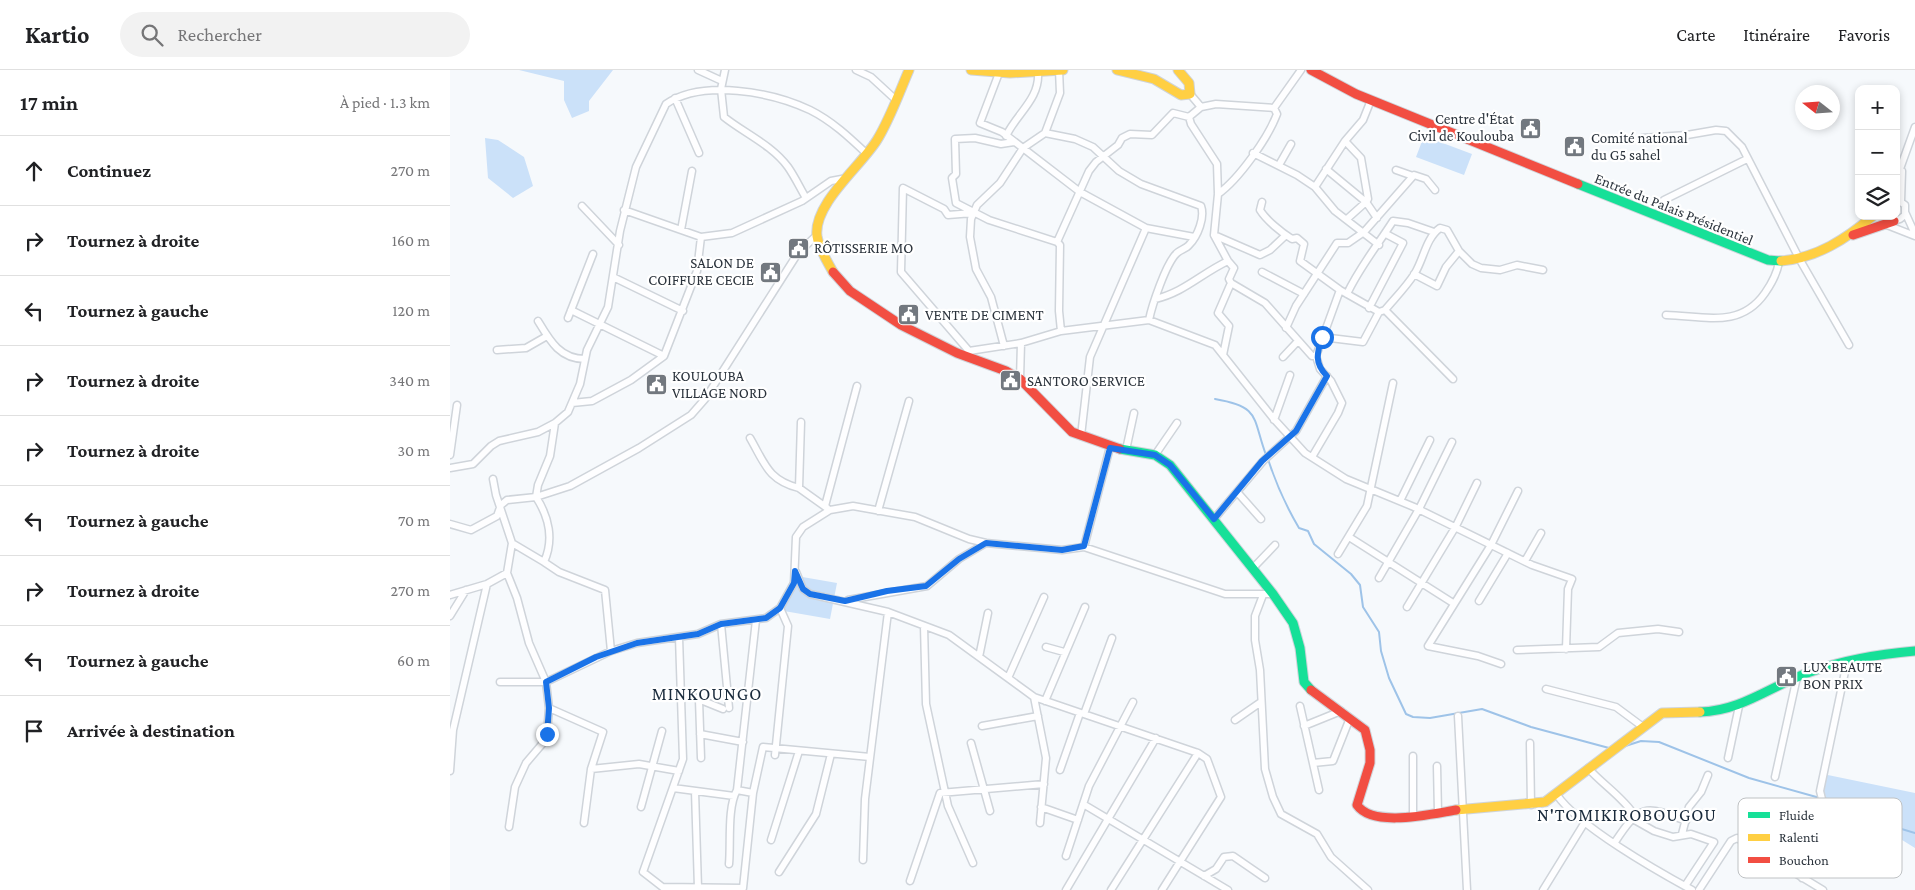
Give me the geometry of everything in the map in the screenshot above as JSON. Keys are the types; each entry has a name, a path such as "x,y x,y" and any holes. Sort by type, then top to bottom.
{"street":[{"path":"698,70 722,81"},
{"path":"724,70 721,89 724,116 739,129 756,138 779,158 788,167 806,198"},
{"path":"856,70 871,77 896,100"},
{"path":"909,70 877,140 829,201 819,222 817,235 820,247 833,272 850,291 901,325 957,353 1006,371 1020,379 1062,423 1081,436 1110,448 1155,455 1170,465 1274,594 1293,623 1298,634 1304,682 1308,688 1365,730 1370,750 1370,763 1359,793 1358,805 1362,812 1376,817 1414,817 1464,809 1532,805 1545,802 1557,795 1607,753 1662,713 1710,712 1739,706 1797,677 1872,655 1915,652"},
{"path":"971,70 999,73 1061,70 1060,93 1045,133 1023,148 1000,183 977,205 973,213 970,237 976,269 991,296 1004,346"},
{"path":"1117,70 1159,81 1178,94 1185,96 1190,94"},
{"path":"1178,70 1188,81 1191,88 1190,94 1201,107"},
{"path":"1274,108 1301,70"},
{"name":"Entrée du Palais Présidentiel","path":"1310,70 1330,82 1371,100 1755,257 1779,262 1800,260 1888,220"},
{"path":"1006,136 1012,124 1035,96 1039,82 1038,72"},
{"path":"999,73 980,123 1006,136 1080,192 1146,228 1194,237"},
{"path":"450,468 473,464 491,446 499,441 538,432 555,424 568,412 582,379 585,359 608,307 624,210 636,168 666,104 675,98 721,89 780,99 809,110 842,130 867,154"},
{"path":"675,98 699,152"},
{"path":"1315,188 1345,141 1362,120 1371,100"},
{"path":"1189,117 1201,107 1216,104 1244,104 1274,108"},
{"path":"1218,194 1237,178 1273,125 1277,114 1274,108"},
{"path":"1057,242 1089,171 1096,162 1106,157 1122,138 1130,134 1152,135 1173,114 1189,117"},
{"path":"1189,117 1191,124 1217,164 1218,194 1214,235 1228,261 1233,266 1229,279 1231,283 1218,313 1229,326 1223,355"},
{"path":"1898,175 1915,127"},
{"path":"1642,138 1686,135 1716,130 1726,131 1742,147 1800,260 1850,344"},
{"path":"1045,133 1075,139 1093,147 1119,171 1141,184 1201,206 1204,212 1201,223 1190,245 1175,254 1155,299 1149,320"},
{"path":"1014,142 1001,144 975,138 955,139 956,174 952,178 956,203 973,213 1057,242 1060,246 1059,311 1061,331"},
{"path":"1345,141 1361,158 1368,199 1347,219"},
{"path":"1279,165 1292,144"},
{"path":"1253,153 1279,165 1315,188 1324,201 1379,245"},
{"path":"1664,200 1748,159"},
{"path":"1900,189 1902,167"},
{"path":"1326,169 1366,202 1377,218"},
{"path":"1396,170 1426,179 1435,190"},
{"path":"681,230 692,171"},
{"path":"1286,328 1304,294 1337,243 1348,243 1364,232 1413,176"},
{"path":"624,210 701,237 732,233 806,198 831,181 847,178"},
{"path":"973,213 948,215 944,209 902,188 901,272 969,351 1004,346 1061,331 1149,320 1215,345 1274,420 1312,457 1346,479 1419,509 1525,561 1572,579 1568,589 1566,649"},
{"path":"1262,202 1261,212 1286,235 1292,239 1297,238 1304,244 1300,253 1300,261 1369,308 1382,311 1452,379"},
{"path":"1900,202 1915,235"},
{"path":"582,206 619,245"},
{"path":"1900,218 1903,217 1906,212"},
{"name":"Entrée du Palais Présidentiel","path":"1836,242 1867,220"},
{"path":"1888,220 1915,235"},
{"path":"1347,294 1360,269 1379,245 1393,221 1400,221 1434,232"},
{"path":"1081,436 1090,357 1146,228"},
{"path":"1322,337 1363,342 1382,311 1414,274 1434,232 1440,228 1447,230 1459,251 1472,264 1489,270 1517,265 1543,270"},
{"path":"1369,308 1403,243 1386,234"},
{"path":"450,524 471,530 497,516 501,505 507,500 536,497 570,486 691,415 705,399 798,253 817,235"},
{"path":"1214,235 1260,255 1270,250 1286,235"},
{"path":"572,403 592,401 631,380 664,356 684,311 697,272 701,237"},
{"path":"1414,274 1437,286 1446,267 1459,251"},
{"path":"568,318 593,254"},
{"path":"1155,299 1171,296 1211,269 1228,261"},
{"path":"1666,315 1723,318 1744,314 1759,301 1772,283 1779,262"},
{"path":"1262,272 1304,294"},
{"path":"613,277 684,311"},
{"path":"1231,283 1265,302 1312,356 1316,356"},
{"path":"1312,457 1342,403 1327,376 1320,368 1316,356 1340,290"},
{"path":"571,310 664,356"},
{"path":"538,321 554,346 573,359 585,359"},
{"path":"497,350 526,348 547,336"},
{"path":"1283,357 1298,340"},
{"path":"1020,379 1021,342"},
{"path":"1274,420 1290,375"},
{"path":"1214,519 1238,493 1262,461 1290,436 1309,410 1327,376"},
{"path":"1338,554 1367,506 1393,383"},
{"path":"827,508 857,386"},
{"path":"878,510 910,401"},
{"path":"450,455 457,405"},
{"path":"1126,450 1134,412"},
{"path":"799,488 801,422"},
{"path":"1155,455 1177,423"},
{"path":"544,562 548,549 549,530 542,506 536,497 538,485 550,456 555,424"},
{"path":"750,438 773,477 782,484 799,488 827,508"},
{"path":"1400,501 1430,440"},
{"path":"1379,578 1419,509 1452,442"},
{"path":"1084,546 1110,448"},
{"path":"493,479 496,495 501,505 512,543 507,573 517,598 529,644 546,682 549,708 547,734 526,763 514,787 509,827"},
{"path":"1407,608 1456,526 1477,483"},
{"path":"1500,664 1478,656 1428,646 1491,545 1518,491"},
{"path":"1238,493 1261,519"},
{"path":"500,682 546,682 611,651 637,643 698,634 721,624 766,618 780,608 794,583 796,537 803,527 827,508 852,506 915,517 968,539 986,543 1062,550 1084,546 1225,594 1274,594"},
{"path":"1525,561 1541,533"},
{"path":"1350,537 1453,604"},
{"path":"512,543 559,572 604,590 611,651"},
{"path":"845,601 887,591 926,586 959,559 986,543"},
{"path":"1253,568 1275,545"},
{"path":"1479,601 1508,553"},
{"path":"795,571 803,589 810,594 888,612 949,635 1034,697 1198,753 1207,759 1221,797 1162,890"},
{"path":"450,595 487,584 507,573"},
{"path":"450,771 457,711 487,584"},
{"path":"450,616 466,590"},
{"path":"1263,595 1255,616 1255,640 1260,670 1265,769 1273,797 1282,814 1316,834 1330,857 1368,890"},
{"path":"1008,678 1044,596"},
{"path":"1045,701 1064,652 1085,607"},
{"path":"775,752 788,626 780,608"},
{"path":"863,860 865,799 888,612"},
{"path":"979,657 988,612"},
{"path":"729,864 756,620"},
{"path":"681,692 699,700 726,708 721,624"},
{"path":"924,626 926,704 948,806 973,863"},
{"path":"1517,650 1599,648 1618,633 1658,629 1679,632"},
{"path":"679,637 684,759 643,872 664,889 743,888 753,793 763,747 775,752 799,751 870,757"},
{"path":"1060,770 1112,638"},
{"path":"1046,647 1064,652"},
{"path":"1822,798 1820,791 1847,662"},
{"path":"1775,777 1797,677"},
{"path":"1546,689 1616,707 1643,727"},
{"path":"1034,697 1046,758 1040,823"},
{"path":"699,700 701,758"},
{"path":"1066,856 1089,786 1133,702"},
{"path":"1235,720 1261,702"},
{"path":"1300,706 1319,790"},
{"path":"1728,758 1739,706"},
{"path":"549,708 603,732 591,769 584,823"},
{"path":"1304,726 1341,711"},
{"path":"982,726 1038,716"},
{"path":"1458,716 1467,890"},
{"path":"1313,763 1333,761 1350,718"},
{"path":"641,807 662,731"},
{"path":"700,734 743,742"},
{"path":"1066,890 1156,738"},
{"path":"971,743 990,811"},
{"path":"1530,743 1532,805"},
{"path":"771,840 799,751"},
{"path":"1111,890 1198,753"},
{"path":"779,872 816,814 831,754"},
{"path":"1413,756 1414,817"},
{"path":"591,769 639,764 679,771"},
{"path":"1437,766 1438,813"},
{"path":"1588,768 1627,804 1633,817 1654,831 1673,837 1682,834 1701,837 1714,842 1685,886"},
{"path":"1682,834 1689,807 1701,792 1708,775"},
{"path":"910,881 940,793 1044,784"},
{"path":"673,788 695,791 753,793"},
{"path":"695,791 698,888"},
{"path":"1557,795 1564,805 1585,822 1692,890"},
{"path":"1083,804 1228,890"},
{"path":"1041,807 1078,820"},
{"path":"1615,842 1633,817 1655,809 1686,821"},
{"path":"1543,890 1585,822"},
{"path":"1700,890 1734,838 1738,839"},
{"path":"1204,876 1216,869 1224,857 1233,856 1265,878"},
{"path":"1802,878 1823,890"}],"shaded area":[{"path":"519,70 613,70 589,101 589,111 572,118 564,100 564,81"},
{"path":"1424,136 1472,154 1464,175 1416,157"},
{"path":"485,138 498,140 524,157 533,186 513,198 488,178"},
{"path":"791,575 837,583 830,619 784,611"},
{"path":"1823,774 1915,793 1915,848 1902,840 1902,798 1823,798 1819,791"}],"waterway":[{"path":"1215,399 1230,402 1248,410 1256,423 1266,455"},
{"path":"1268,459 1282,495 1299,528 1308,531 1314,544 1351,574 1360,585 1363,607 1379,632 1381,651 1389,678 1406,714 1413,717 1430,718 1482,709 1531,727 1609,748"},
{"path":"1616,749 1641,741 1659,742 1749,778 1820,798"},
{"path":"1902,829 1915,833"}],"traffic: fast":[{"path":"1578,184 1768,260 1781,261"},
{"path":"1120,449 1155,455 1170,465 1273,594 1293,623 1300,648 1304,682 1311,690"},
{"path":"1700,712 1730,707 1796,677 1836,664 1875,656 1915,651"}],"traffic: slow":[{"path":"833,272 821,250 817,236 822,211 839,186 870,150 882,132 909,70"},
{"path":"971,70 1010,73 1063,70"},
{"path":"1117,70 1154,79 1181,95 1190,94 1189,83 1178,70"},
{"path":"1781,261 1819,252 1842,240 1868,220"},
{"path":"1456,810 1545,802 1662,713 1700,712"}],"traffic: jam":[{"path":"1311,70 1356,94 1578,184"},
{"path":"1853,235 1894,221"},
{"path":"833,272 850,291 901,325 957,353 1006,371 1020,379 1072,432 1120,449"},
{"path":"1311,690 1365,730 1370,750 1370,763 1357,805 1365,812 1376,816 1403,818 1456,810"}],"place":[{"name":"Centre d'État Civil de Koulouba","path":"1530,128"},
{"name":"Comité national du G5 sahel","path":"1575,147"},
{"name":"RÔTISSERIE MO","path":"798,248"},
{"name":"SALON DE COIFFURE CECIE","path":"770,272"},
{"name":"VENTE DE CIMENT","path":"909,315"},
{"name":"SANTORO SERVICE","path":"1011,381"},
{"name":"KOULOUBA VILLAGE NORD","path":"656,385"},
{"name":"LUX BEAUTE BON PRIX","path":"1787,676"}],"district":[{"name":"MINKOUNGO","path":"707,694"},
{"name":"N'TOMIKIROBOUGOU","path":"1627,815"}],"route":[{"path":"547,734 549,708 546,682 596,657 637,643 698,634 721,624 748,622 766,618 780,608 794,583 795,571 803,589 810,594 845,601 887,591 926,586 959,559 986,543 1062,550 1084,546 1110,448 1155,455 1162,459 1170,465 1214,519 1238,493 1262,461 1296,431 1309,410 1327,376 1320,368 1316,356 1322,337"}]}
